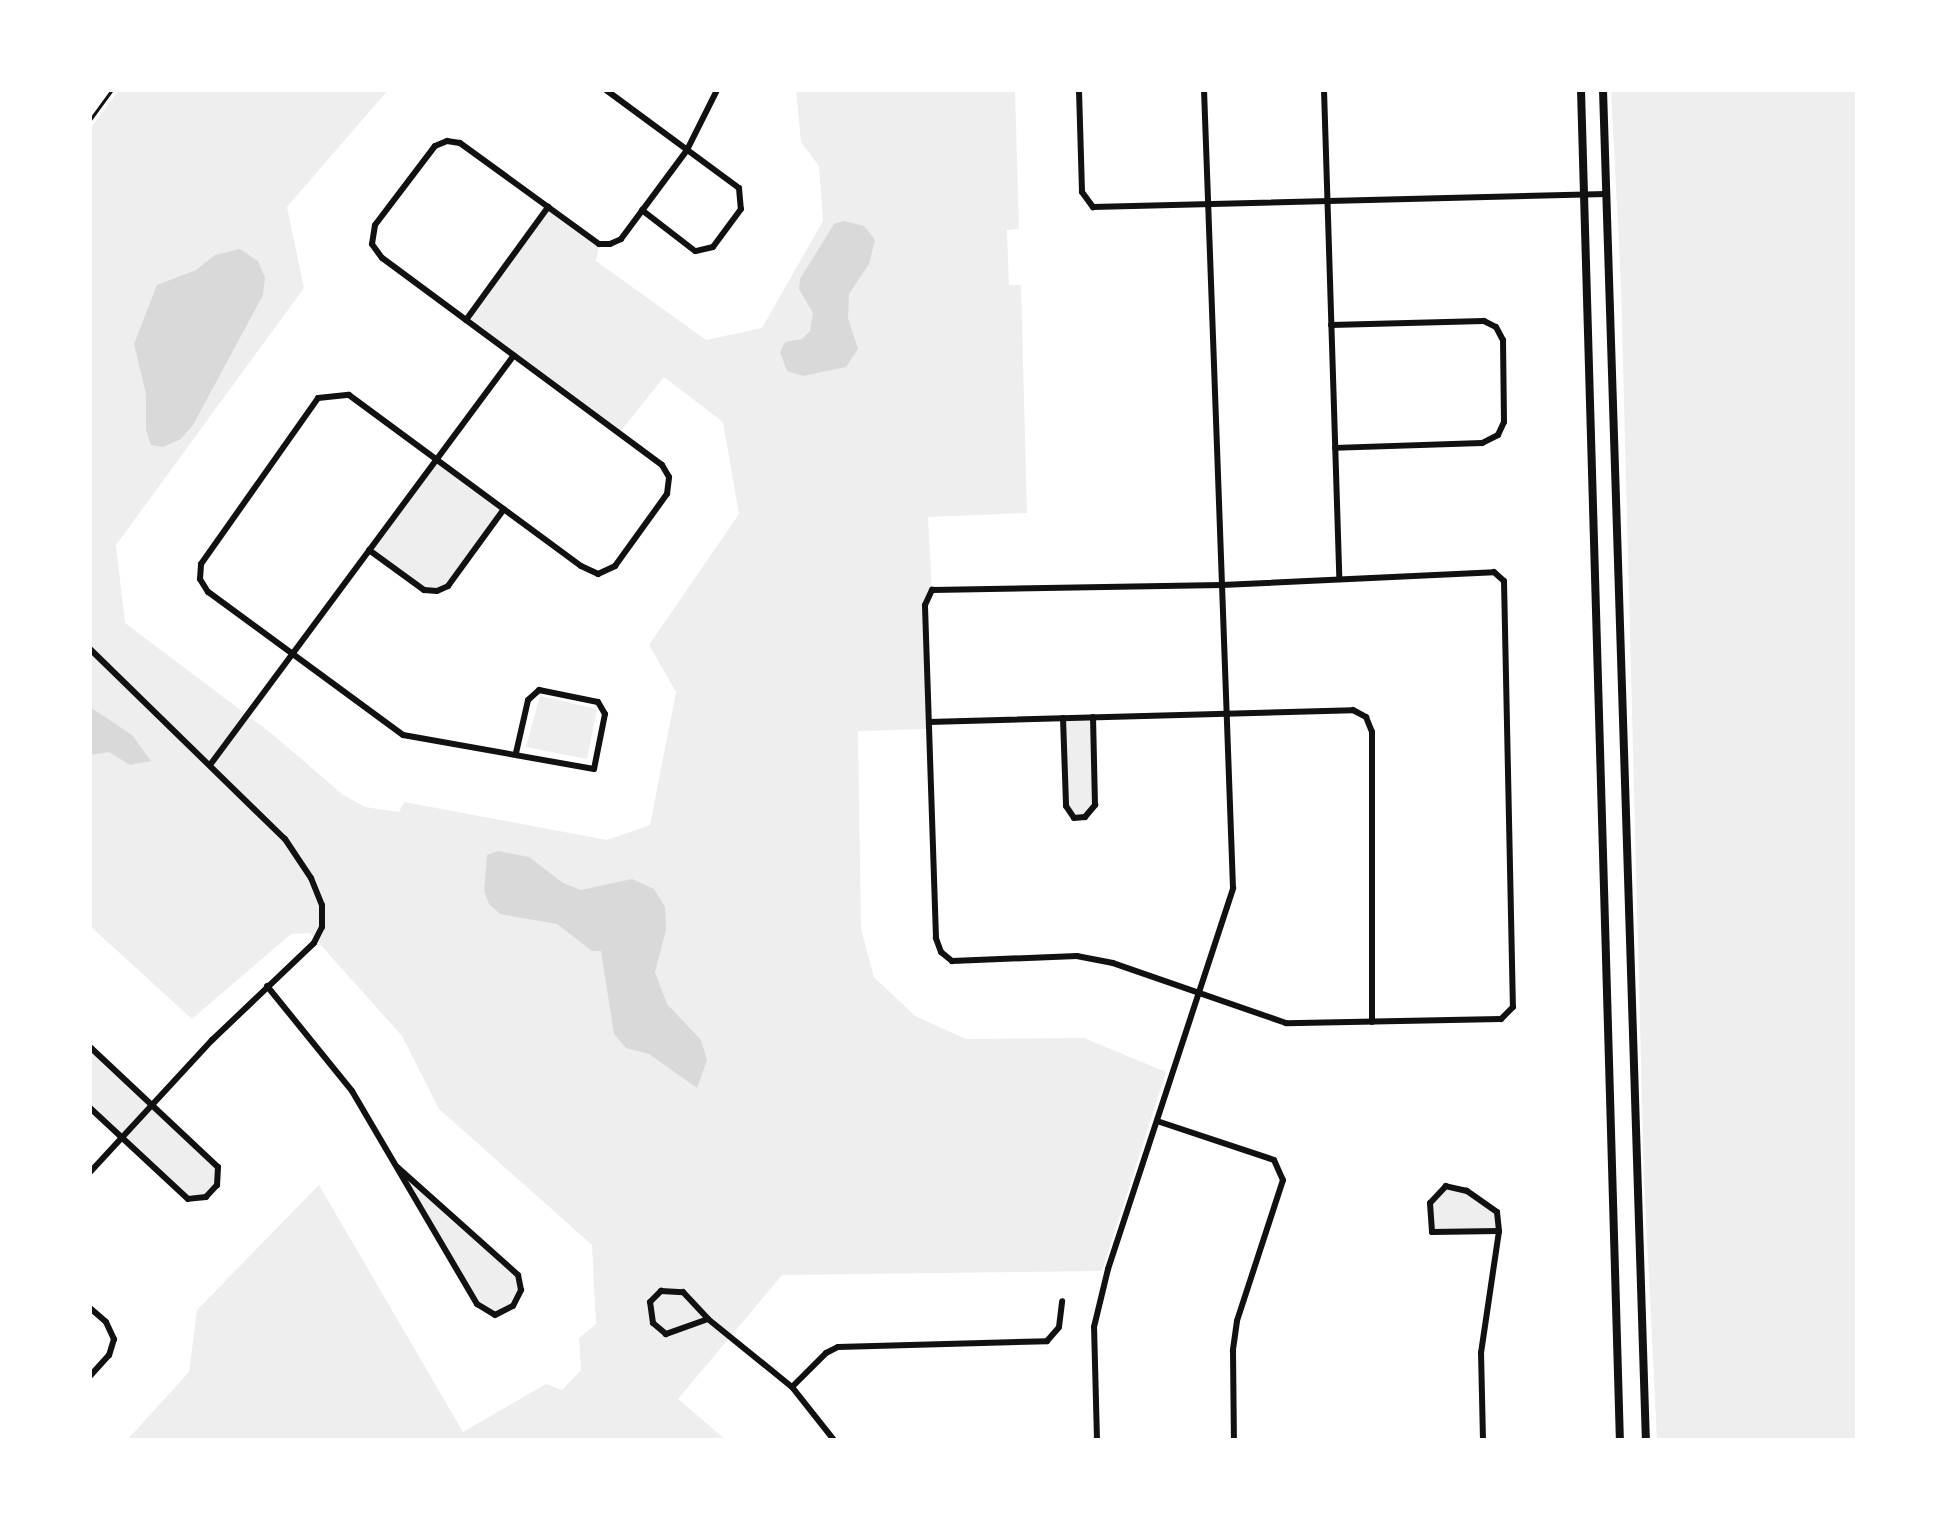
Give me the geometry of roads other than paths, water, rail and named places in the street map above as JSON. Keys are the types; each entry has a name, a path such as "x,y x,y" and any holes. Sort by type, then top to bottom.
{"street":[{"path":"606,90 739,188 741,208 713,247 695,251 642,210"},
{"path":"516,753 528,700 538,690 598,702 606,714 594,769 403,735 208,592 200,579 200,564 318,398 349,395 598,574 616,566 667,494 669,477 662,465 382,258 372,244 375,225 435,146 447,141 460,143 600,244 621,239 687,150 717,90"},
{"path":"1079,90 1086,201 1093,207 1606,194"},
{"path":"1097,1440 1094,1327 1108,1269 1233,888 1204,90"},
{"path":"1324,90 1339,579"},
{"path":"1581,90 1620,1440"},
{"path":"1603,90 1646,1440"},
{"path":"466,320 548,207"},
{"path":"1331,326 1484,320 1496,327 1503,340 1504,422 1498,435 1482,443 1335,448"},
{"path":"210,766 514,355"},
{"path":"370,550 424,590 437,591 448,586 504,509"},
{"path":"1494,572 1504,581 1513,1007 1501,1020 1286,1023 1198,996 1112,963 1077,956 952,960 942,952 936,938 929,722 926,606 932,590 1222,585 1494,572"},
{"path":"90,649 286,839 311,878 322,905 322,927 314,943 267,986 90,1172"},
{"path":"929,722 1353,710 1366,717 1372,732 1372,1022"},
{"path":"1063,718 1066,806 1074,818 1086,817 1095,805 1092,717"},
{"path":"267,986 352,1090 477,1304 496,1315 513,1306 522,1290 518,1275 397,1166"},
{"path":"90,1047 218,1167 217,1185 206,1197 188,1199 90,1108"},
{"path":"1156,1121 1274,1160 1283,1180 1237,1321 1232,1351 1234,1440"},
{"path":"1483,1440 1481,1353 1499,1232 1497,1212 1467,1191 1446,1186 1430,1203 1432,1232 1499,1232"},
{"path":"708,1319 666,1334 653,1323 650,1302 661,1291 676,1289 792,1387 834,1440"},
{"path":"792,1387 826,1352 838,1348 1047,1341 1059,1328 1062,1301"},
{"path":"90,1308 106,1322 114,1339 109,1354 90,1376"}]}
